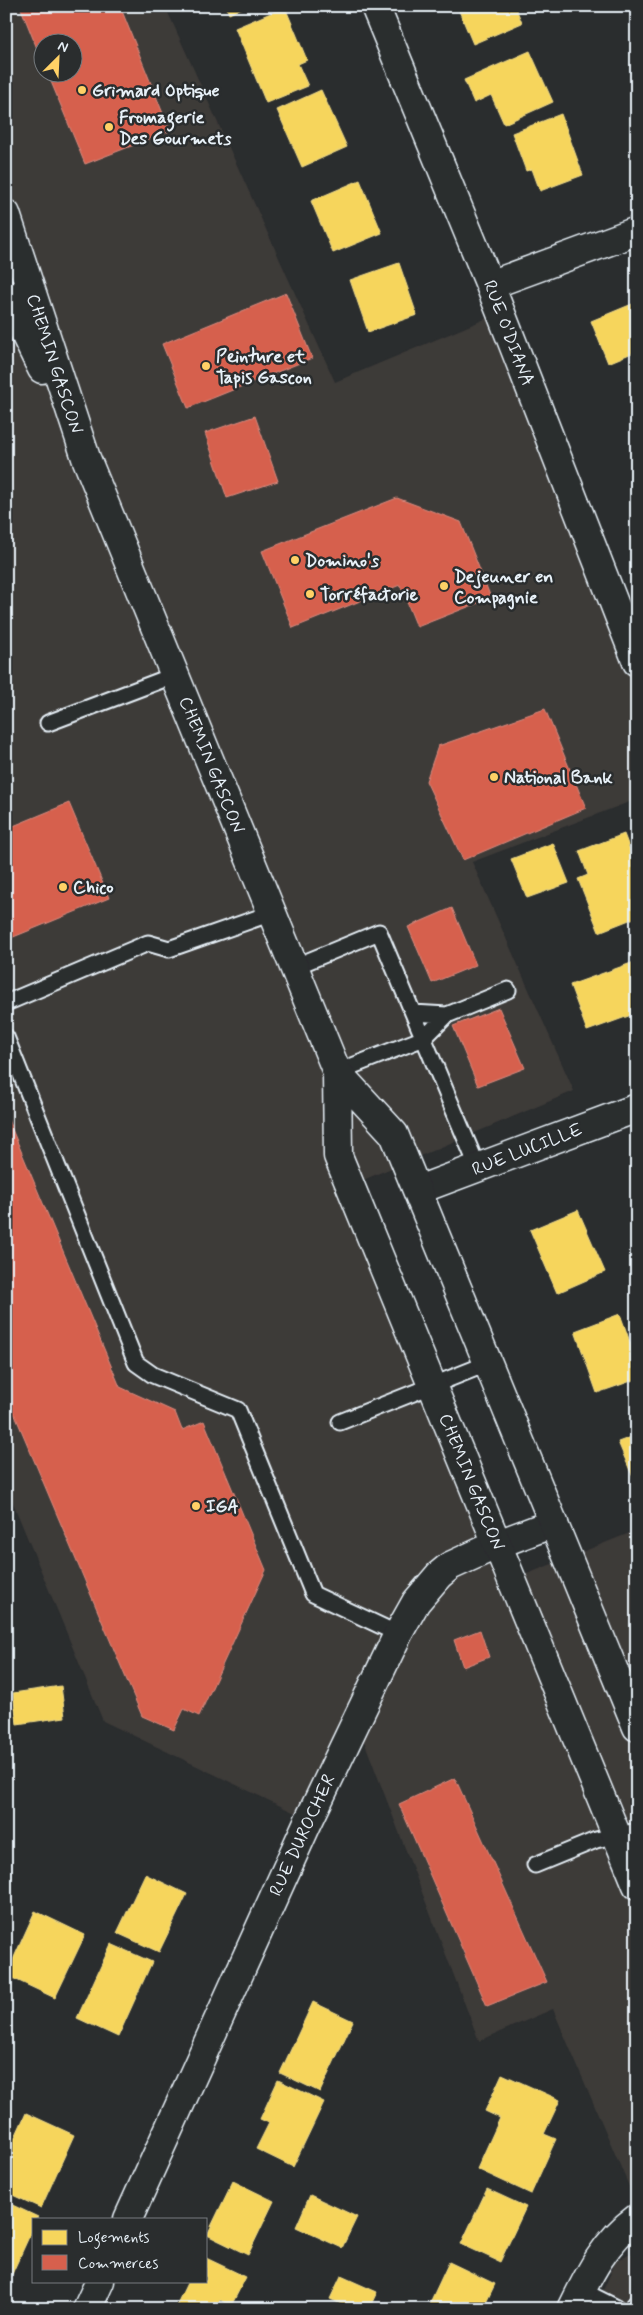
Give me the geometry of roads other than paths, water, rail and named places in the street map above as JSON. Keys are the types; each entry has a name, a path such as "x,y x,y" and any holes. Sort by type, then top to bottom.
{"main road":[{"name":"RUE O'DIANA","path":"375,6 490,285 637,662"},
{"name":"CHEMIN GASCON","path":"6,214 86,458 337,1072 394,1134 637,1727"},
{"path":"490,285 637,231"},
{"name":"CHEMIN GASCON","path":"6,296 16,337 86,458"},
{"name":"CHEMIN GASCON","path":"337,1072 338,1156 498,1544 627,1833 637,1885"},
{"name":"RUE LUCILLE","path":"418,1190 637,1108"},
{"name":"RUE DUROCHER","path":"128,2218 310,1818 398,1634 416,1602 450,1566 498,1544 554,1523"},
{"path":"577,2299 611,2240 637,2218"},
{"path":"87,2309 100,2282"}],"lane":[{"path":"48,723 175,675"},
{"path":"6,1003 148,943 169,949 272,913"},
{"path":"294,967 379,932 478,1168"},
{"path":"337,1072 424,1038 447,1015 508,990"},
{"path":"414,1012 447,1015"},
{"path":"6,1037 136,1363 154,1375 238,1410 313,1594 398,1634"},
{"path":"340,1422 489,1363"},
{"path":"535,1865 596,1840 627,1833"},
{"path":"577,2299 619,2309"},
{"path":"631,2309 637,2302"}],"place":[{"name":"Grimard Optique","path":"82,90"},
{"name":"Fromagerie Des Gourmets","path":"109,127"},
{"name":"Peinture et Tapis Gascon","path":"206,366"},
{"name":"Domino's","path":"295,560"},
{"name":"Dejeuner en Compagnie","path":"444,586"},
{"name":"Torréfactorie","path":"310,594"},
{"name":"National Bank","path":"494,777"},
{"name":"Chico","path":"63,887"},
{"name":"IGA","path":"196,1506"}]}
